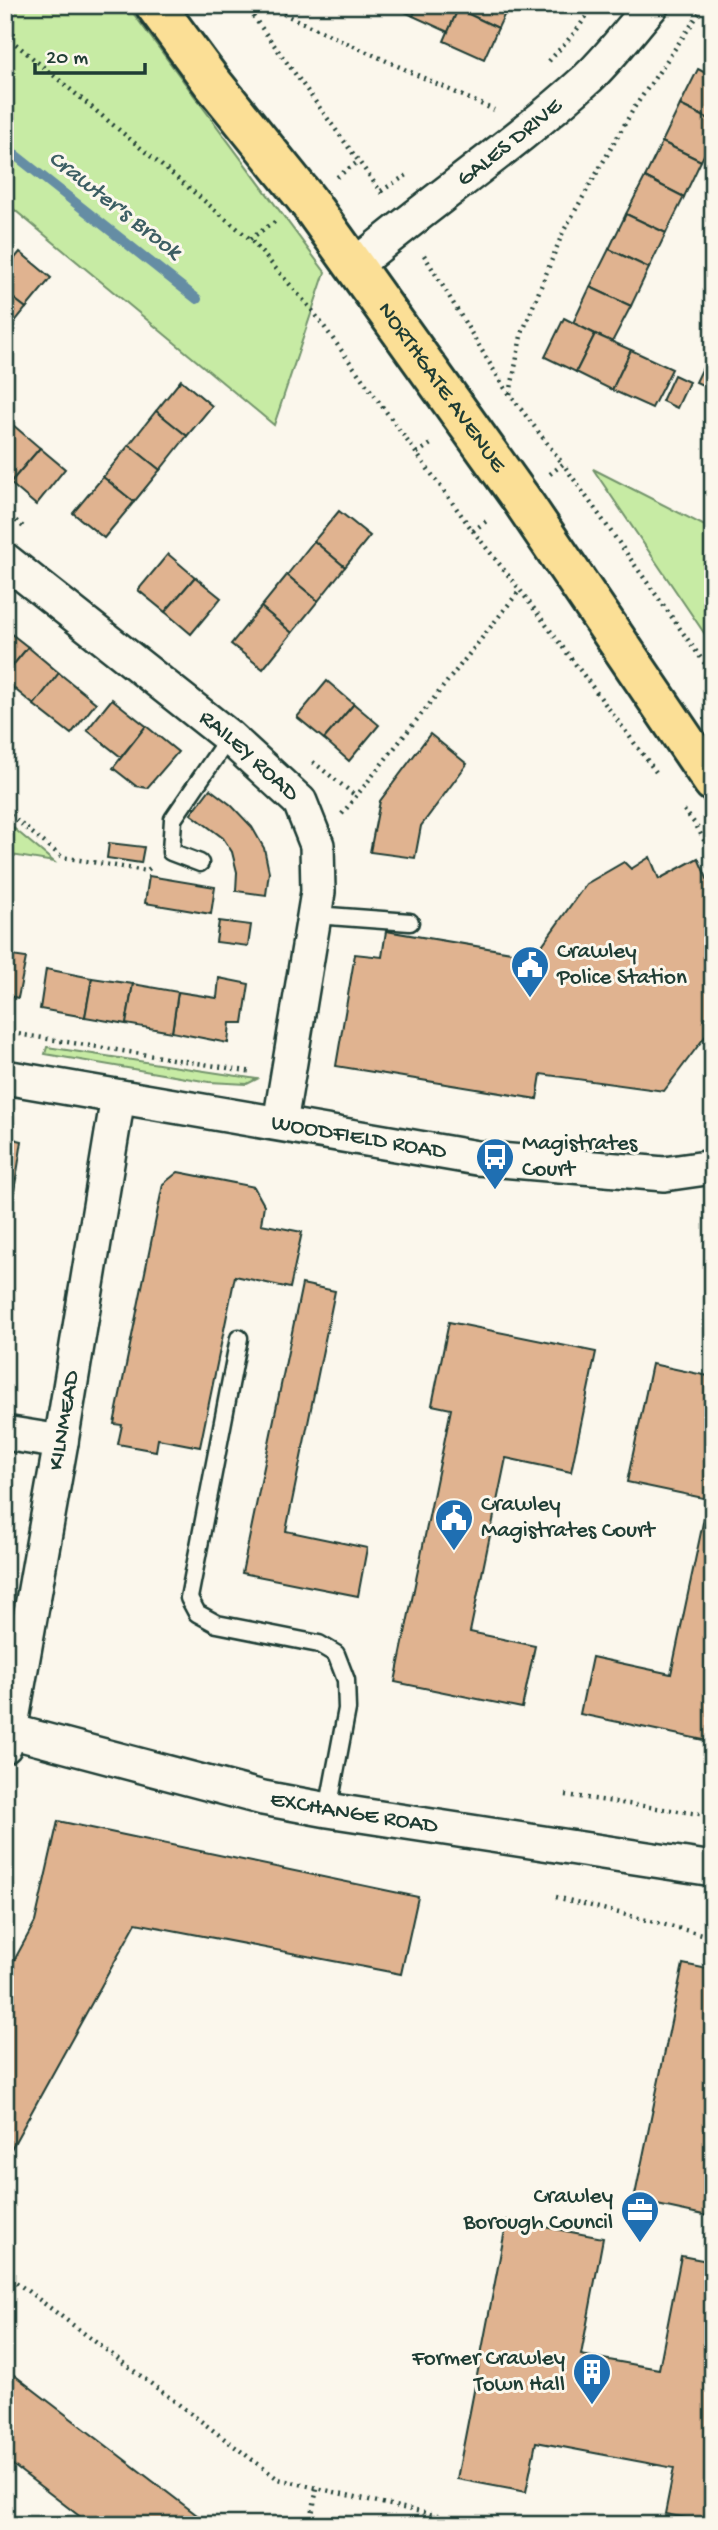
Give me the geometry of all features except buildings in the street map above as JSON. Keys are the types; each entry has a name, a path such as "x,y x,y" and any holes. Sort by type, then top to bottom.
{"main road":[{"name":"NORTHGATE AVENUE","path":"155,5 211,81 306,200 519,496 713,782"}],"street":[{"name":"GALES DRIVE","path":"353,267 456,187 589,76 652,5"},
{"name":"RAILEY ROAD","path":"5,560 229,737 300,802 317,845 318,892 280,1123"},
{"name":"WOODFIELD ROAD","path":"5,1077 477,1158 664,1174 713,1167"},
{"name":"KILNMEAD","path":"8,1738 61,1442 118,1097"},
{"path":"5,1433 61,1442"},
{"name":"EXCHANGE ROAD","path":"8,1738 263,1798 328,1810 710,1865"}],"lane":[{"path":"200,863 171,852 173,819 229,737"},
{"path":"315,915 410,922"},
{"path":"239,1338 189,1598 197,1613 217,1624 319,1644 335,1654 346,1680 347,1709 328,1810"}],"path":[{"path":"264,5 530,126"},
{"path":"510,395 521,336 563,232 634,108 705,5"},
{"path":"5,35 250,239 312,310 473,531 663,780"},
{"path":"317,845 520,590"},
{"path":"679,803 696,825 713,857"},
{"path":"5,810 62,857 146,871 171,852"},
{"path":"5,1032 288,1077"},
{"path":"566,1795 713,1816"},
{"path":"556,1897 713,1937"},
{"path":"5,2274 278,2479 477,2525"},
{"path":"310,2525 317,2488"}],"green space":[{"path":"5,5 127,5 325,272 274,425 5,202"},
{"path":"593,469 713,530 713,646"},
{"path":"5,821 54,862 5,854"},
{"path":"47,1047 257,1079 247,1084 209,1082 45,1054"}],"waterway":[{"name":"Crawter's Brook","path":"5,147 197,299"}],"place":[{"name":"Crawley Police Station","path":"530,999"},
{"name":"Magistrates Court","path":"495,1191"},
{"name":"Crawley Magistrates Court","path":"454,1552"},
{"name":"Crawley Borough Council","path":"640,2244"},
{"name":"Former Crawley Town Hall","path":"592,2406"}]}
